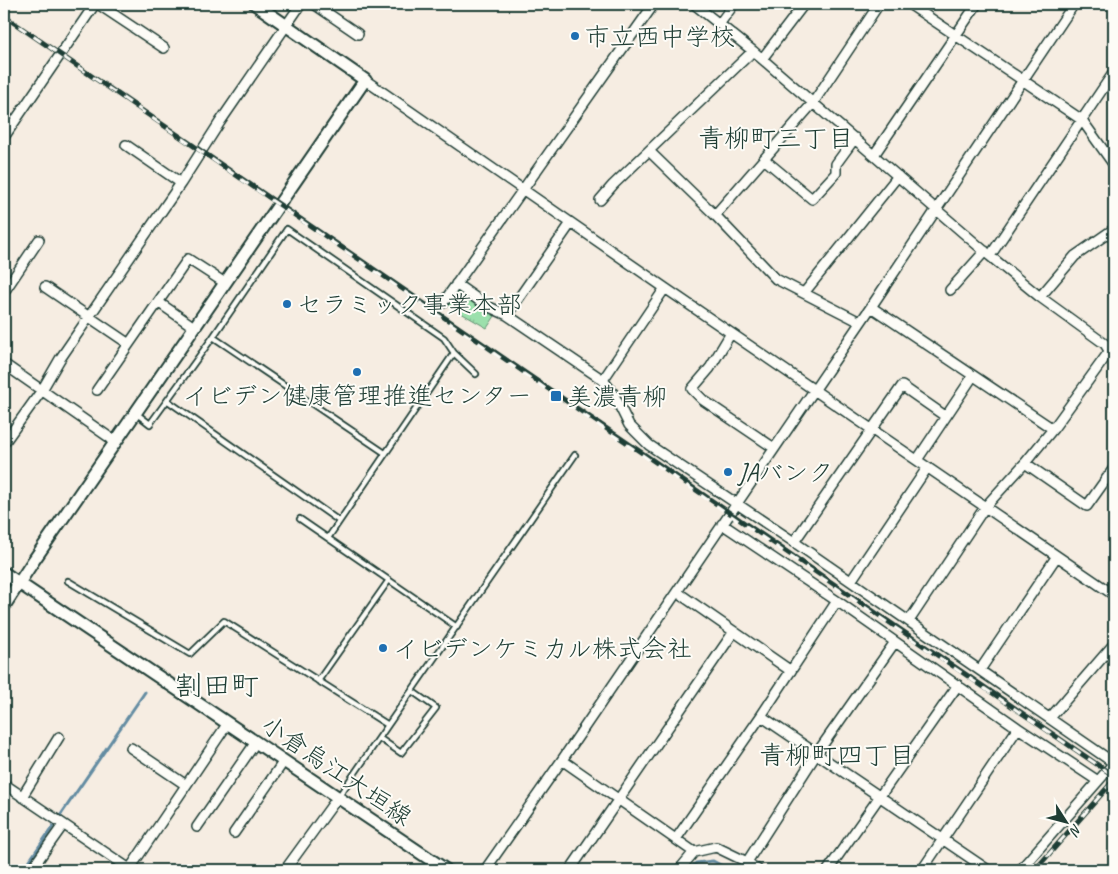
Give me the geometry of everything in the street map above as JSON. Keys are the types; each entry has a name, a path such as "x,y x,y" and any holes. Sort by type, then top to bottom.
{"street":[{"path":"4,137 96,4 164,48"},
{"path":"255,4 730,333 1114,595"},
{"path":"4,443 7,431 42,390 60,359 181,183 300,4"},
{"path":"314,4 358,34"},
{"path":"443,303 654,4"},
{"path":"694,4 753,51 988,254 1040,297 1105,344 1113,352 1025,463 985,507 909,621"},
{"path":"720,23 734,4"},
{"path":"762,59 804,4"},
{"path":"714,215 813,103 880,4"},
{"path":"909,4 1082,120 1114,163"},
{"path":"874,155 957,36 977,4"},
{"path":"486,870 871,307 1074,4"},
{"path":"600,200 613,185 753,51"},
{"path":"950,290 988,254 1114,72"},
{"path":"4,606 365,80"},
{"path":"764,159 812,199 836,173 836,164 855,138"},
{"path":"126,145 181,183"},
{"path":"649,151 776,279 860,322"},
{"path":"804,293 898,176"},
{"path":"507,316 571,223"},
{"path":"1040,297 1075,256 1114,229"},
{"path":"4,292 39,240"},
{"path":"97,390 188,259 225,283"},
{"path":"456,284 603,380 613,394 629,425 648,445 794,542 1114,763 1020,870"},
{"path":"45,287 129,344"},
{"path":"603,380 665,288"},
{"path":"158,302 194,327"},
{"path":"871,307 1053,429"},
{"path":"730,333 710,368 692,389 703,400 774,448"},
{"path":"4,364 116,442"},
{"path":"917,460 973,376"},
{"path":"794,542 902,386 945,416"},
{"path":"1025,463 1087,506 1114,468"},
{"path":"851,581 927,468"},
{"path":"722,524 838,601 1018,728 1098,781"},
{"path":"980,670 1057,556"},
{"name":"小倉烏江大垣線","path":"4,573 444,870"},
{"path":"677,592 733,633 790,671"},
{"path":"676,839 838,601"},
{"path":"570,870 733,633"},
{"path":"747,862 817,753 895,642"},
{"path":"1050,718 1114,644"},
{"path":"828,870 958,685"},
{"path":"761,716 988,870"},
{"path":"4,784 130,870 228,723"},
{"path":"922,870 1018,728"},
{"path":"22,797 59,737"},
{"path":"197,827 256,742"},
{"path":"131,748 186,786"},
{"path":"562,760 694,852"},
{"path":"234,833 284,761"},
{"path":"285,870 338,797"},
{"path":"36,863 64,825"},
{"path":"680,870 694,852 716,847 747,862 758,870"}],"lane":[{"path":"135,413 150,424 213,337 287,229 444,338 454,353 476,374"},
{"path":"213,337 385,453"},
{"path":"328,538 454,353"},
{"path":"168,401 339,521"},
{"path":"338,797 575,455"},
{"path":"300,519 457,627"},
{"path":"318,681 389,580"},
{"path":"68,581 190,654 224,621 388,725"},
{"path":"379,738 401,753 436,708 412,691"}],"green space":[{"path":"460,290 495,316 487,328 447,305"}],"waterway":[{"path":"23,870 145,692"},
{"path":"689,870 696,863 713,861 730,870"}],"railway":[{"path":"4,16 1114,776"},
{"path":"1035,870 1114,780"}],"place":[{"name":"市立西中学校","path":"575,36"},
{"name":"セラミック事業本部","path":"287,304"},
{"name":"イビデン健康管理推進センター","path":"357,372"},
{"name":"美濃青柳","path":"556,396"},
{"name":"JAバンク","path":"728,472"},
{"name":"イビデンケミカル株式会社","path":"383,648"}],"district":[{"name":"青柳町三丁目","path":"776,138"},
{"name":"割田町","path":"217,685"},
{"name":"青柳町四丁目","path":"837,755"}]}
